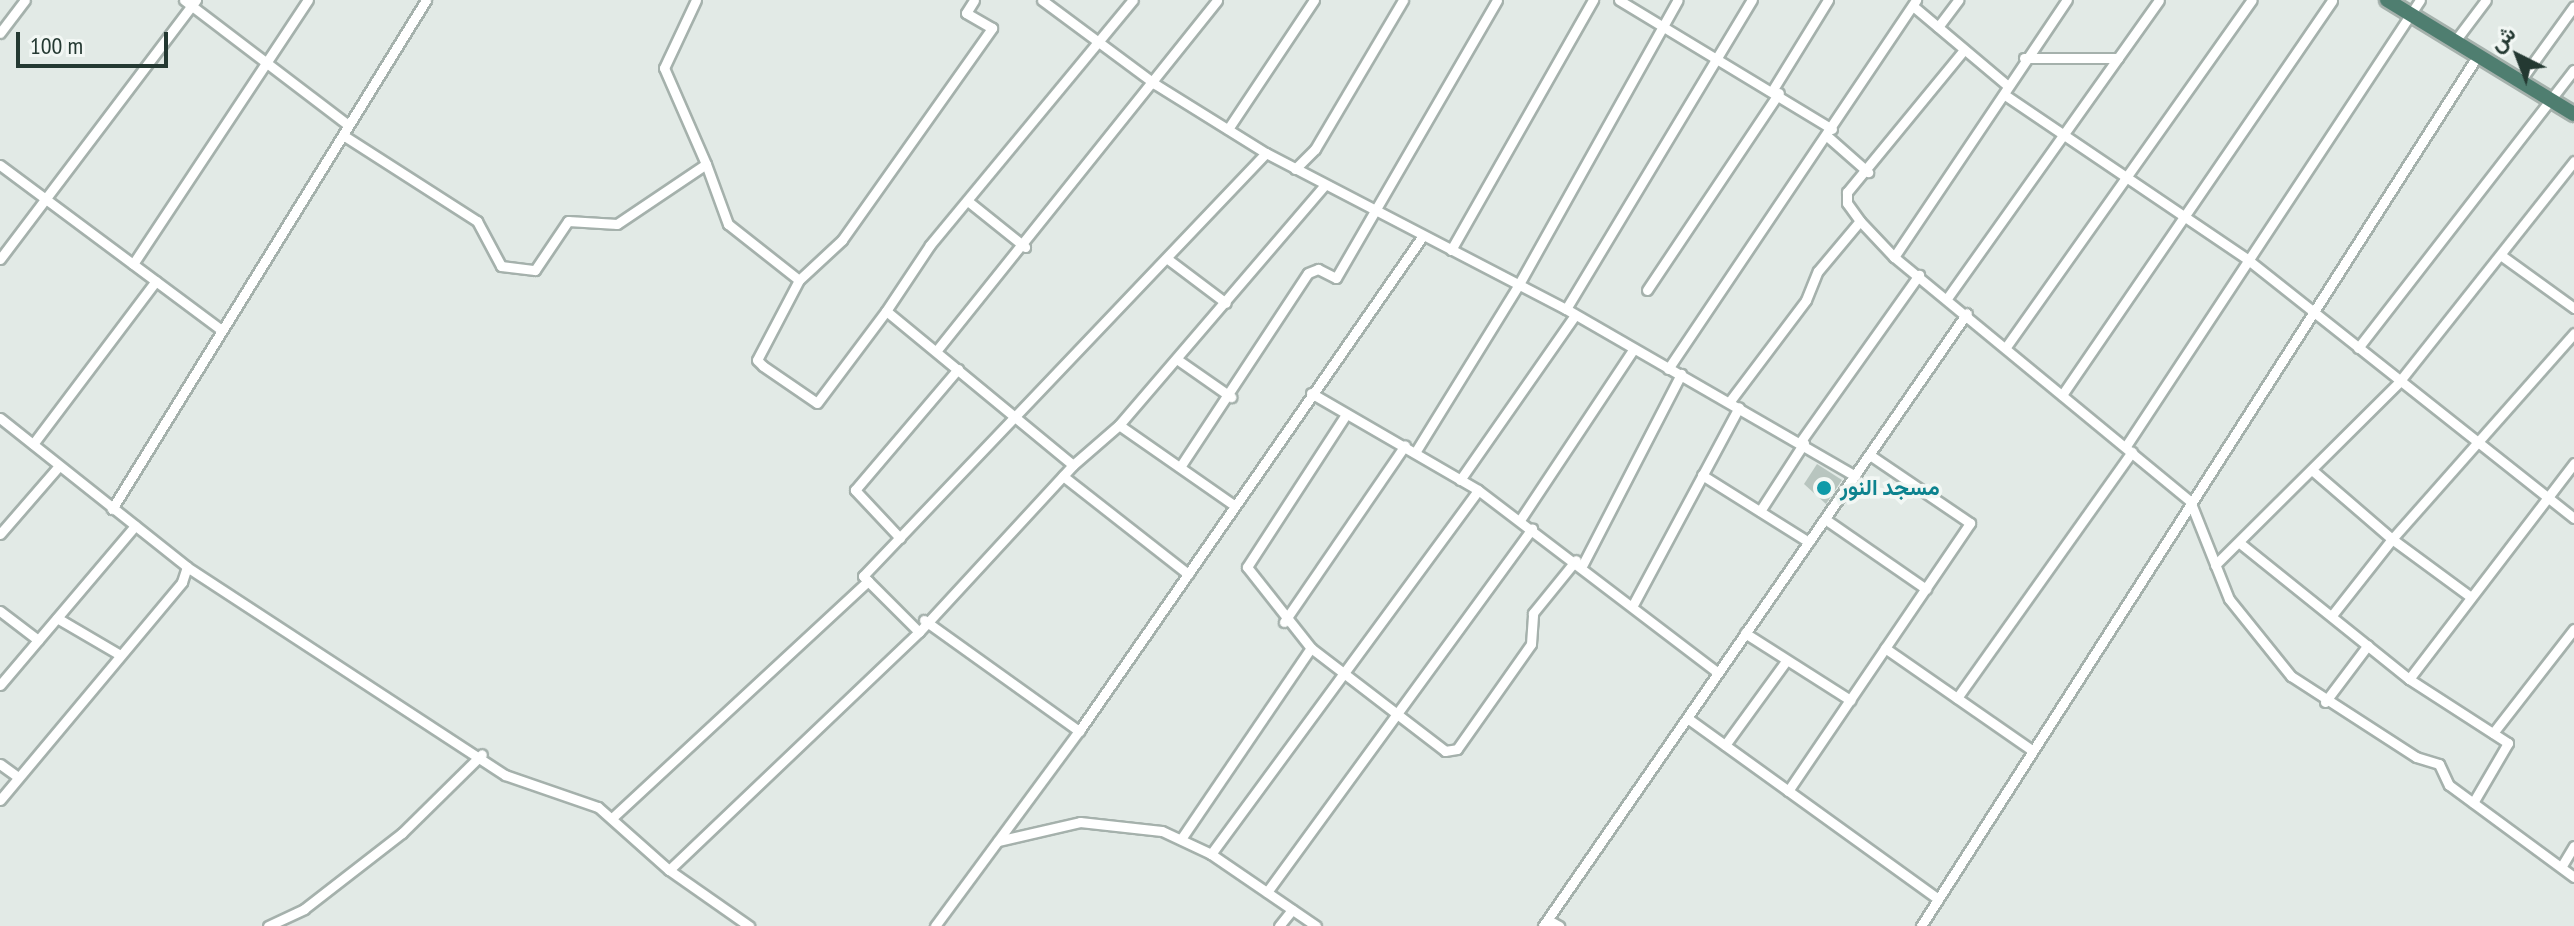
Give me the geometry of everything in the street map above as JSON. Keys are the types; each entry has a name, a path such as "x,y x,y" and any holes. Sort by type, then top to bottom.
{"highway":[{"path":"2387,0 2574,114"}],"street":[{"path":"0,33 25,0"},
{"path":"133,264 308,0"},
{"path":"112,509 221,330 346,137 347,124 426,0"},
{"path":"696,0 664,68 706,164 728,224 799,280"},
{"path":"974,0 966,13 992,28 842,240 799,280 757,360 813,403 886,311 930,245 969,202 1133,0"},
{"path":"937,350 1025,247 1155,84 1217,0"},
{"path":"1228,129 1314,0"},
{"path":"1295,169 1315,149 1403,0"},
{"path":"1180,467 1231,397 1308,273 1315,268 1336,278 1497,0"},
{"path":"1451,250 1593,0"},
{"path":"1619,0 1776,92 1829,133 1868,172"},
{"path":"1416,451 1519,284 1678,0"},
{"path":"1460,480 1571,312 1752,0"},
{"path":"1647,290 1776,92 1828,0"},
{"path":"1938,27 1958,0"},
{"path":"1894,257 2007,90 2024,58 2067,0"},
{"path":"1948,297 2159,0"},
{"path":"2006,347 2124,175 2252,0"},
{"path":"2062,395 2182,214 2332,0"},
{"path":"1957,698 2129,449 2247,259 2420,0"},
{"path":"2455,41 2486,0"},
{"path":"0,259 191,2 267,58 347,124"},
{"path":"1048,2 1155,84 1266,153 1571,312 1633,350 1802,442 1855,476"},
{"path":"1668,369 1914,2 1963,51 2061,134 2247,259 2574,518"},
{"path":"2520,81 2574,6"},
{"path":"1963,51 1846,198 1860,221 1894,257 1948,297 2190,501 2215,565 2251,633 2325,702 2416,757 2439,764 2449,785 2514,838 2563,864 2574,877"},
{"path":"1921,926 2312,310 2478,55"},
{"path":"2024,58 2118,58"},
{"path":"2358,348 2574,70"},
{"path":"346,137 477,221 501,266 535,270 568,221 617,224 706,164"},
{"path":"919,632 863,576 1169,260 1266,153"},
{"path":"2215,565 2241,544 2399,382 2502,256 2574,161"},
{"path":"0,165 221,330"},
{"path":"669,870 919,632 924,620 1073,465 1119,425 1178,360 1325,185"},
{"path":"969,202 1025,247"},
{"path":"1634,603 1702,475 1735,404 1806,300 1818,271 1860,221"},
{"path":"935,926 1079,731 1422,237"},
{"path":"2502,256 2574,308"},
{"path":"1169,260 1226,303"},
{"path":"1760,511 1802,442 1919,275"},
{"path":"33,444 156,281"},
{"path":"886,311 1073,465"},
{"path":"1559,926 1545,923 1690,720 1717,672 1967,313"},
{"path":"2333,614 2392,539 2574,333"},
{"path":"1520,520 1633,350"},
{"path":"1178,360 1231,397"},
{"path":"900,538 855,490 958,369"},
{"path":"1345,416 1247,567 1284,622 1311,648 1445,751 1457,749 1531,644 1533,613 1580,562 1681,374"},
{"path":"1311,393 1345,416 1416,451 1478,490 1634,603 1717,672"},
{"path":"0,418 187,567 482,754 505,775 567,792 612,818 669,870 749,926"},
{"path":"1119,425 1235,506"},
{"path":"1284,622 1405,445"},
{"path":"1788,791 1970,523 1870,455"},
{"path":"2409,679 2574,463"},
{"path":"0,534 59,466"},
{"path":"2312,470 2392,539 2471,597"},
{"path":"1702,475 1809,542"},
{"path":"1063,476 1188,574"},
{"path":"1211,854 1340,671 1478,490"},
{"path":"1825,519 1926,589"},
{"path":"0,685 135,526"},
{"path":"1267,892 1532,528"},
{"path":"2241,544 2333,614 2409,679 2493,733 2508,748 2473,803"},
{"path":"0,800 182,582 187,567"},
{"path":"612,818 868,581"},
{"path":"0,611 38,640"},
{"path":"57,618 120,655"},
{"path":"924,620 1079,731"},
{"path":"2493,733 2574,629"},
{"path":"1745,633 1850,700"},
{"path":"2325,702 2368,645"},
{"path":"1181,839 1311,648"},
{"path":"1885,648 2032,750"},
{"path":"1725,745 1786,661"},
{"path":"1690,720 1938,899"},
{"path":"268,926 304,909 402,833 482,754"},
{"path":"0,764 18,777"},
{"path":"998,841 1080,822 1141,827 1181,839 1211,854 1316,926"},
{"path":"2563,864 2574,846"},
{"path":"1279,926 1292,910"}],"building":[{"name":"مسجد النور","path":"1817,464 1842,480 1826,504 1804,484"}],"place":[{"name":"مسجد النور","path":"1824,488"}]}
